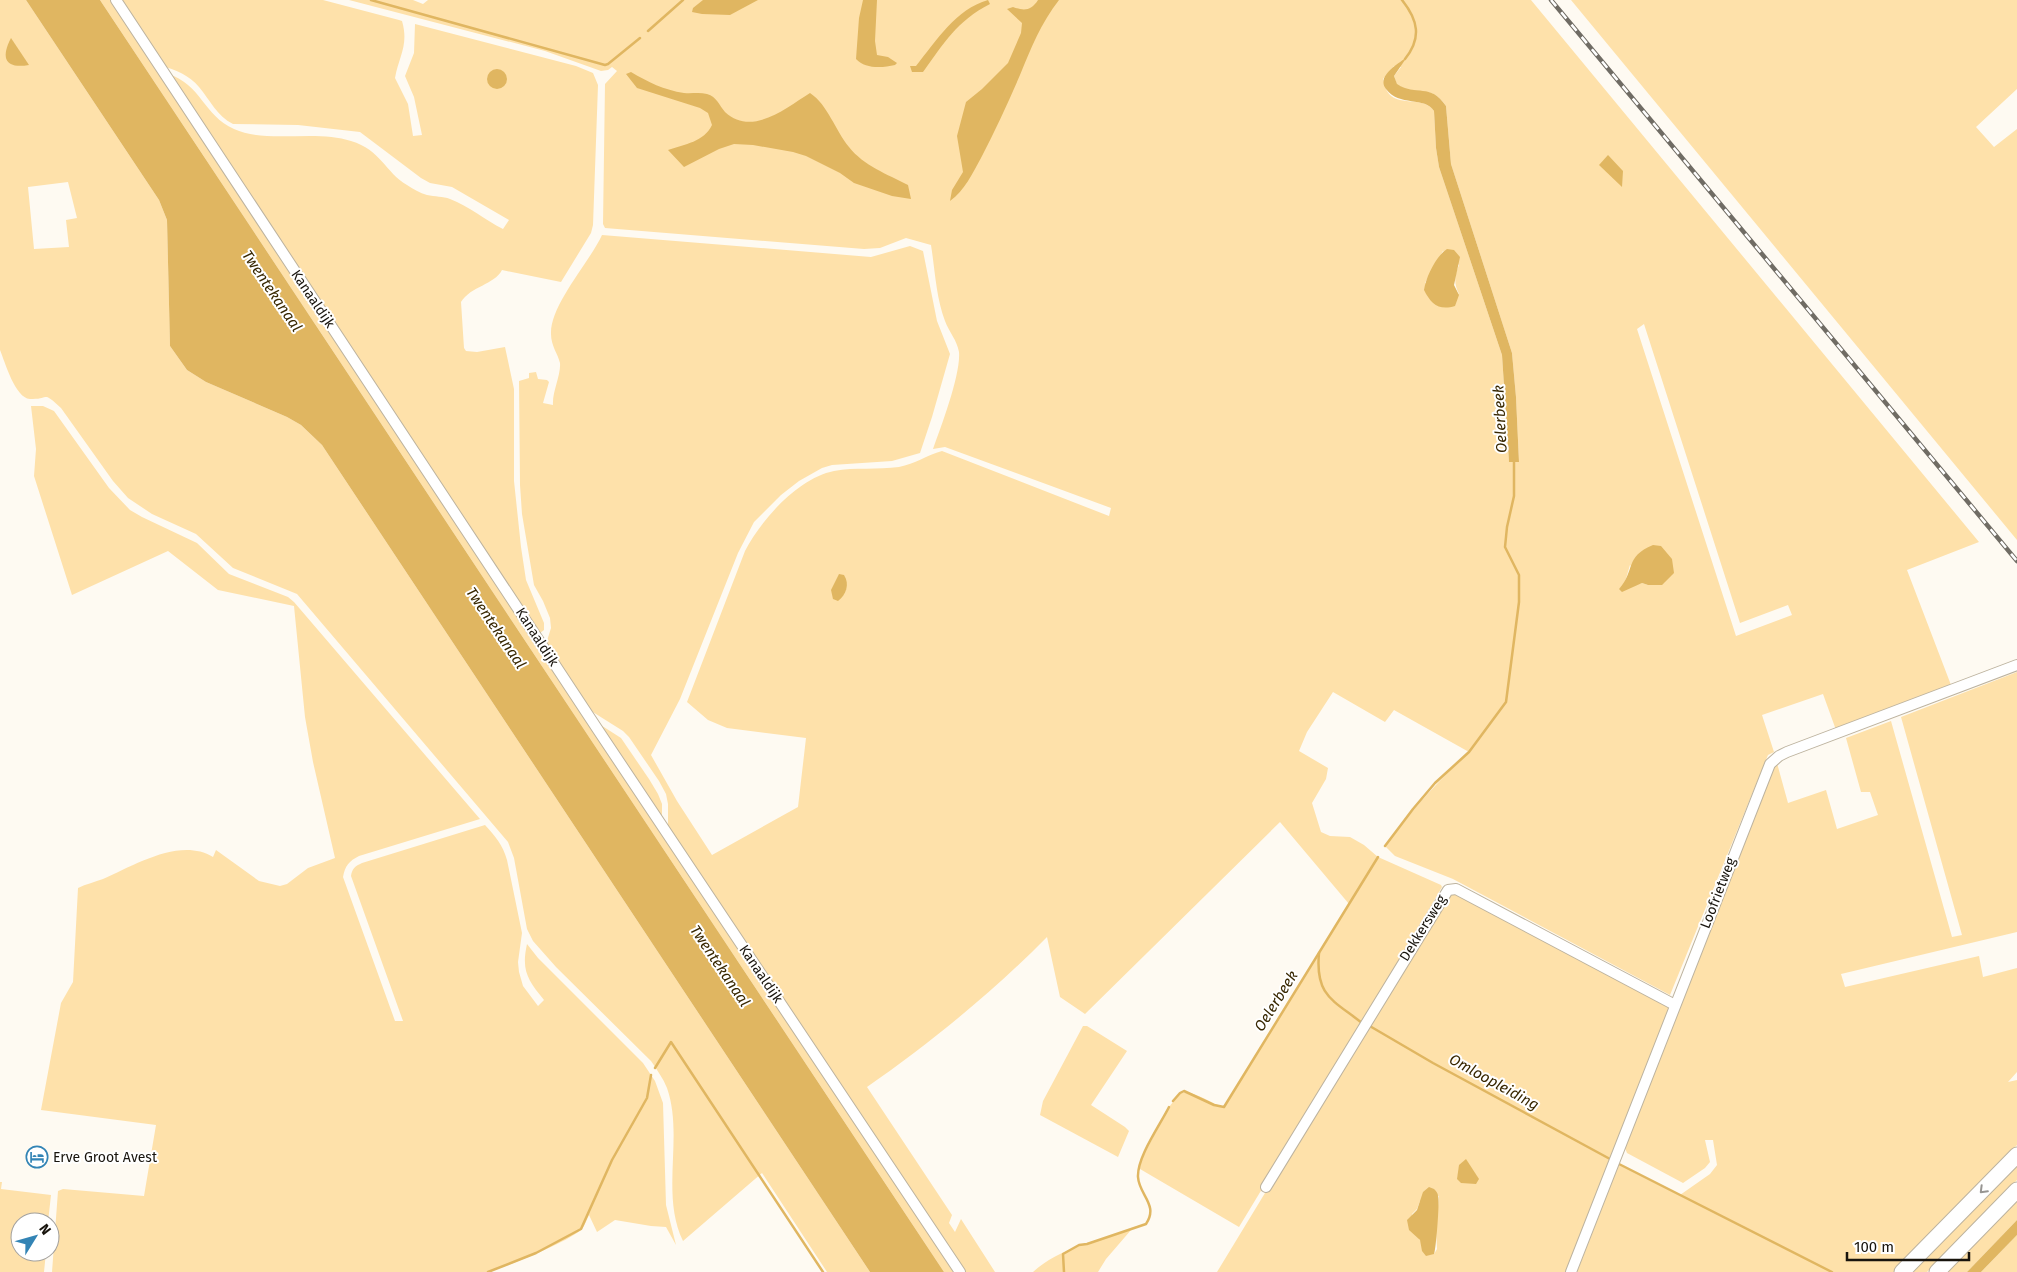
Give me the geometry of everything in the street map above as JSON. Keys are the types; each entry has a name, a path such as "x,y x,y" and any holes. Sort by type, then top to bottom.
{"highway":[{"path":"1902,1272 2017,1155"},
{"path":"1936,1272 2017,1190"}],"street":[{"name":"Kanaaldijk","path":"116,0 598,730 960,1272"},
{"name":"Loofrietweg","path":"1571,1272 1766,769 1773,760 1787,752 2017,665"},
{"name":"Dekkersweg","path":"1266,1187 1443,895 1451,888 1675,1005"}],"shaded area":[{"path":"0,0 26,0 159,200 167,220 170,346 187,370 206,382 287,417 301,425 322,445 870,1272 827,1272 762,1173 683,1241 676,1223 673,1204 673,1126 672,1107 667,1088 651,1061 556,967 533,941 527,929 514,858 508,842 297,594 233,568 196,534 152,514 128,498 113,481 61,408 46,397 30,399 20,393 11,379 0,350","holes":["68,182 77,218 66,220 69,247 34,249 28,187"]},
{"path":"100,0 111,0 954,1272 944,1272"},
{"path":"118,0 323,0 402,21 404,44 395,78 408,104 413,136 422,135 414,97 405,76 414,53 415,24 576,66 593,73 598,85 593,225 591,233 561,282 502,270 494,279 470,292 461,302 464,348 466,351 477,352 505,347 514,389 514,481 521,547 526,580 544,623 544,630 540,633 537,632 168,74 188,85 216,116 234,129 261,136 323,136 351,141 376,155 393,174 417,191 427,195 445,197 457,202 503,229 509,220 452,187 430,183 421,178 360,132 298,125 233,124 227,121 191,79 177,71 162,66"},
{"path":"349,0 413,0 423,4 428,0 1531,0 1979,542 1907,570 1951,685 1836,730 1823,694 1762,715 1774,752 1768,755 1670,995 1453,879 1395,856 1385,846 1425,797 1469,752 1394,710 1385,722 1333,692 1307,732 1299,751 1328,768 1326,779 1312,803 1321,832 1330,836 1350,837 1364,845 1378,857 1442,887 1353,1039 1239,1227 1140,1169 1141,1160 1169,1107 1180,1093 1190,1093 1224,1107 1349,904 1280,822 1085,1014 1060,997 1047,937 960,1016 867,1087 952,1215 949,1223 955,1232 961,1219 995,1272 965,1272 668,831 668,804 666,794 659,781 629,737 623,731 588,709 546,644 551,628 550,618 534,585 522,514 519,381 529,378 529,373 536,372 538,379 549,382 543,403 553,405 560,363 551,338 552,323 563,297 602,235 871,257 910,246 923,251 937,321 950,354 920,453 892,461 832,465 822,468 799,481 781,495 754,522 738,553 680,699 651,755 677,801 712,855 798,807 806,738 727,728 708,720 687,702 745,551 761,526 794,491 820,475 834,471 899,467 942,451 1109,516 1111,508 945,447 933,449 954,387 959,352 942,312 931,245 906,238 880,248 864,249 605,228 603,224 605,84 617,71 612,67 601,71 545,51","holes":["1394,66 1401,67 1394,76 1397,85 1435,95 1446,106 1451,164 1512,353 1519,462 1509,462 1502,355 1439,167 1434,111 1424,104 1403,101 1391,96 1383,79","1443,251 1459,265 1455,280 1459,294 1425,283","1644,324 1740,623 1788,605 1792,615 1736,636 1637,329","1630,565 1648,585 1642,583 1619,589 1625,582"]},
{"path":"1571,0 2017,0 2017,89 1976,127 1994,147 2017,129 2017,540"},
{"path":"31,406 43,406 54,411 109,488 130,510 197,543 229,574 288,597 294,602 480,819 359,856 348,864 345,870 343,877 395,1021 403,1021 351,876 353,870 362,863 485,825 495,837 501,845 507,860 522,933 518,962 523,986 538,1006 544,1000 527,975 525,953 527,944 538,958 643,1063 655,1081 663,1103 666,1205 676,1245 666,1227 615,1220 597,1232 589,1215 582,1229 565,1240 509,1265 488,1272 52,1272 53,1262 60,1262 60,1212 56,1212 58,1191 63,1189 144,1196 156,1125 41,1110 61,1003 73,982 78,888 172,851 200,852 213,857 216,850 259,881 280,886 287,884 308,868 335,858 313,762 305,717 294,606 218,590 168,551 72,595 34,476 36,449"},
{"path":"2017,672 2017,932 1841,974 1845,987 1979,956 1983,977 2017,968 2017,1072 2008,1082 2017,1080 2017,1145 1894,1272 1577,1272 1619,1164 1680,1195 1710,1174 1717,1165 1713,1140 1705,1140 1710,1162 1705,1168 1683,1183 1627,1153 1625,1148 1775,764 1777,763 1788,803 1826,790 1837,829 1878,815 1870,792 1861,792 1846,738 1891,721 1952,937 1962,935 1901,717"},
{"path":"596,722 621,738 649,779 662,804 662,822"},
{"path":"1452,890 1672,1007 1566,1272 1217,1272 1367,1025","holes":["1439,1196 1436,1229 1437,1249 1434,1254 1420,1241 1412,1214 1417,1209 1420,1201"]},
{"path":"1083,1026 1087,1026 1127,1051 1091,1105 1129,1131 1118,1157 1040,1115 1043,1101"},
{"path":"2017,1162 2017,1180 1927,1272 1909,1272"},
{"path":"0,1182 2,1182 1,1189 51,1195 49,1212 10,1212 10,1262 45,1262 44,1272 0,1272"},
{"path":"2017,1199 2017,1220 1967,1272 1946,1272"},
{"path":"1131,1230 1106,1259 1098,1272 1033,1272 1055,1256"},
{"path":"2017,1235 2017,1272 1981,1272"}],"water":[{"name":"Twentekanaal","path":"26,0 100,0 944,1272 870,1272 322,445 301,425 287,417 206,382 187,370 170,346 167,220 159,200"},
{"path":"703,0 758,0 730,15 692,12 693,8"},
{"path":"863,0 877,0 875,41 877,55 888,57 897,63 895,65 874,67 864,65 856,59 859,18"},
{"path":"988,0 990,4 960,25 923,72 912,72 910,66 916,66 956,18 977,4"},
{"path":"1038,0 1059,0 1037,36 981,158 964,187 950,201 952,190 963,172 957,136 966,102 1008,63 1021,33 1022,23 1007,9 1013,7 1027,9"},
{"path":"11,38 29,65 15,65 7,61 6,52"},
{"path":"1407,57 1394,76 1397,84 1411,90 1434,94 1446,106 1451,164 1512,353 1519,462 1509,462 1502,355 1439,167 1434,111 1425,104 1398,98 1386,89 1384,84 1389,71"},
{"path":"497,69 504,72 507,79 504,86 497,89 490,86 487,79 490,72"},
{"path":"631,72 663,88 684,93 710,95 716,99 725,112 735,119 746,122 769,118 810,93 822,104 855,154 876,169 908,185 911,199 892,196 854,183 840,173 806,156 753,145 734,144 719,149 684,167 668,150 693,142 709,131 712,125 708,113 700,108 637,88 626,74"},
{"path":"1608,155 1623,171 1622,187 1599,165"},
{"path":"1447,249 1454,250 1460,257 1454,285 1459,295 1455,306 1444,308 1433,303 1424,290 1432,267"},
{"path":"1653,545 1661,546 1672,559 1674,573 1662,585 1642,583 1622,592 1619,589 1634,559 1638,554"},
{"path":"839,574 844,575 846,578 847,586 845,593 838,601 833,599 831,590"},
{"path":"1466,1159 1479,1179 1476,1184 1461,1183 1457,1179 1459,1165"},
{"path":"1429,1187 1438,1194 1438,1215 1434,1254 1426,1256 1422,1251 1420,1240 1409,1230 1407,1220 1417,1210 1423,1192"},
{"path":"2017,1220 2017,1235 1981,1272 1967,1272"}],"waterway":[{"path":"371,0 605,65 640,38"},
{"path":"648,31 683,0"},
{"name":"Oelerbeek","path":"1402,0 1412,15 1416,29 1414,44 1405,59"},
{"name":"Oelerbeek","path":"1385,846 1435,783 1469,752 1506,702 1519,602 1519,575 1505,547 1507,527 1514,496 1514,459"},
{"name":"Oelerbeek","path":"1173,1101 1184,1091 1214,1105 1224,1107 1378,857"},
{"name":"Omloopleiding","path":"1319,953 1320,979 1323,988 1335,1002 1362,1023"},
{"name":"Omloopleiding","path":"1368,1025 1433,1063 1610,1159"},
{"path":"655,1068 671,1042 823,1272"},
{"path":"488,1272 536,1253 581,1229 612,1160 647,1098 651,1075"},
{"name":"Oelerbeek","path":"1064,1272 1063,1254 1079,1245 1146,1224 1150,1211 1139,1183 1139,1169 1145,1151 1169,1107"},
{"name":"Omloopleiding","path":"1619,1164 1832,1272"}],"railway":[{"path":"1551,0 2017,561"}],"place":[{"name":"Erve Groot Avest","path":"37,1157"}]}
